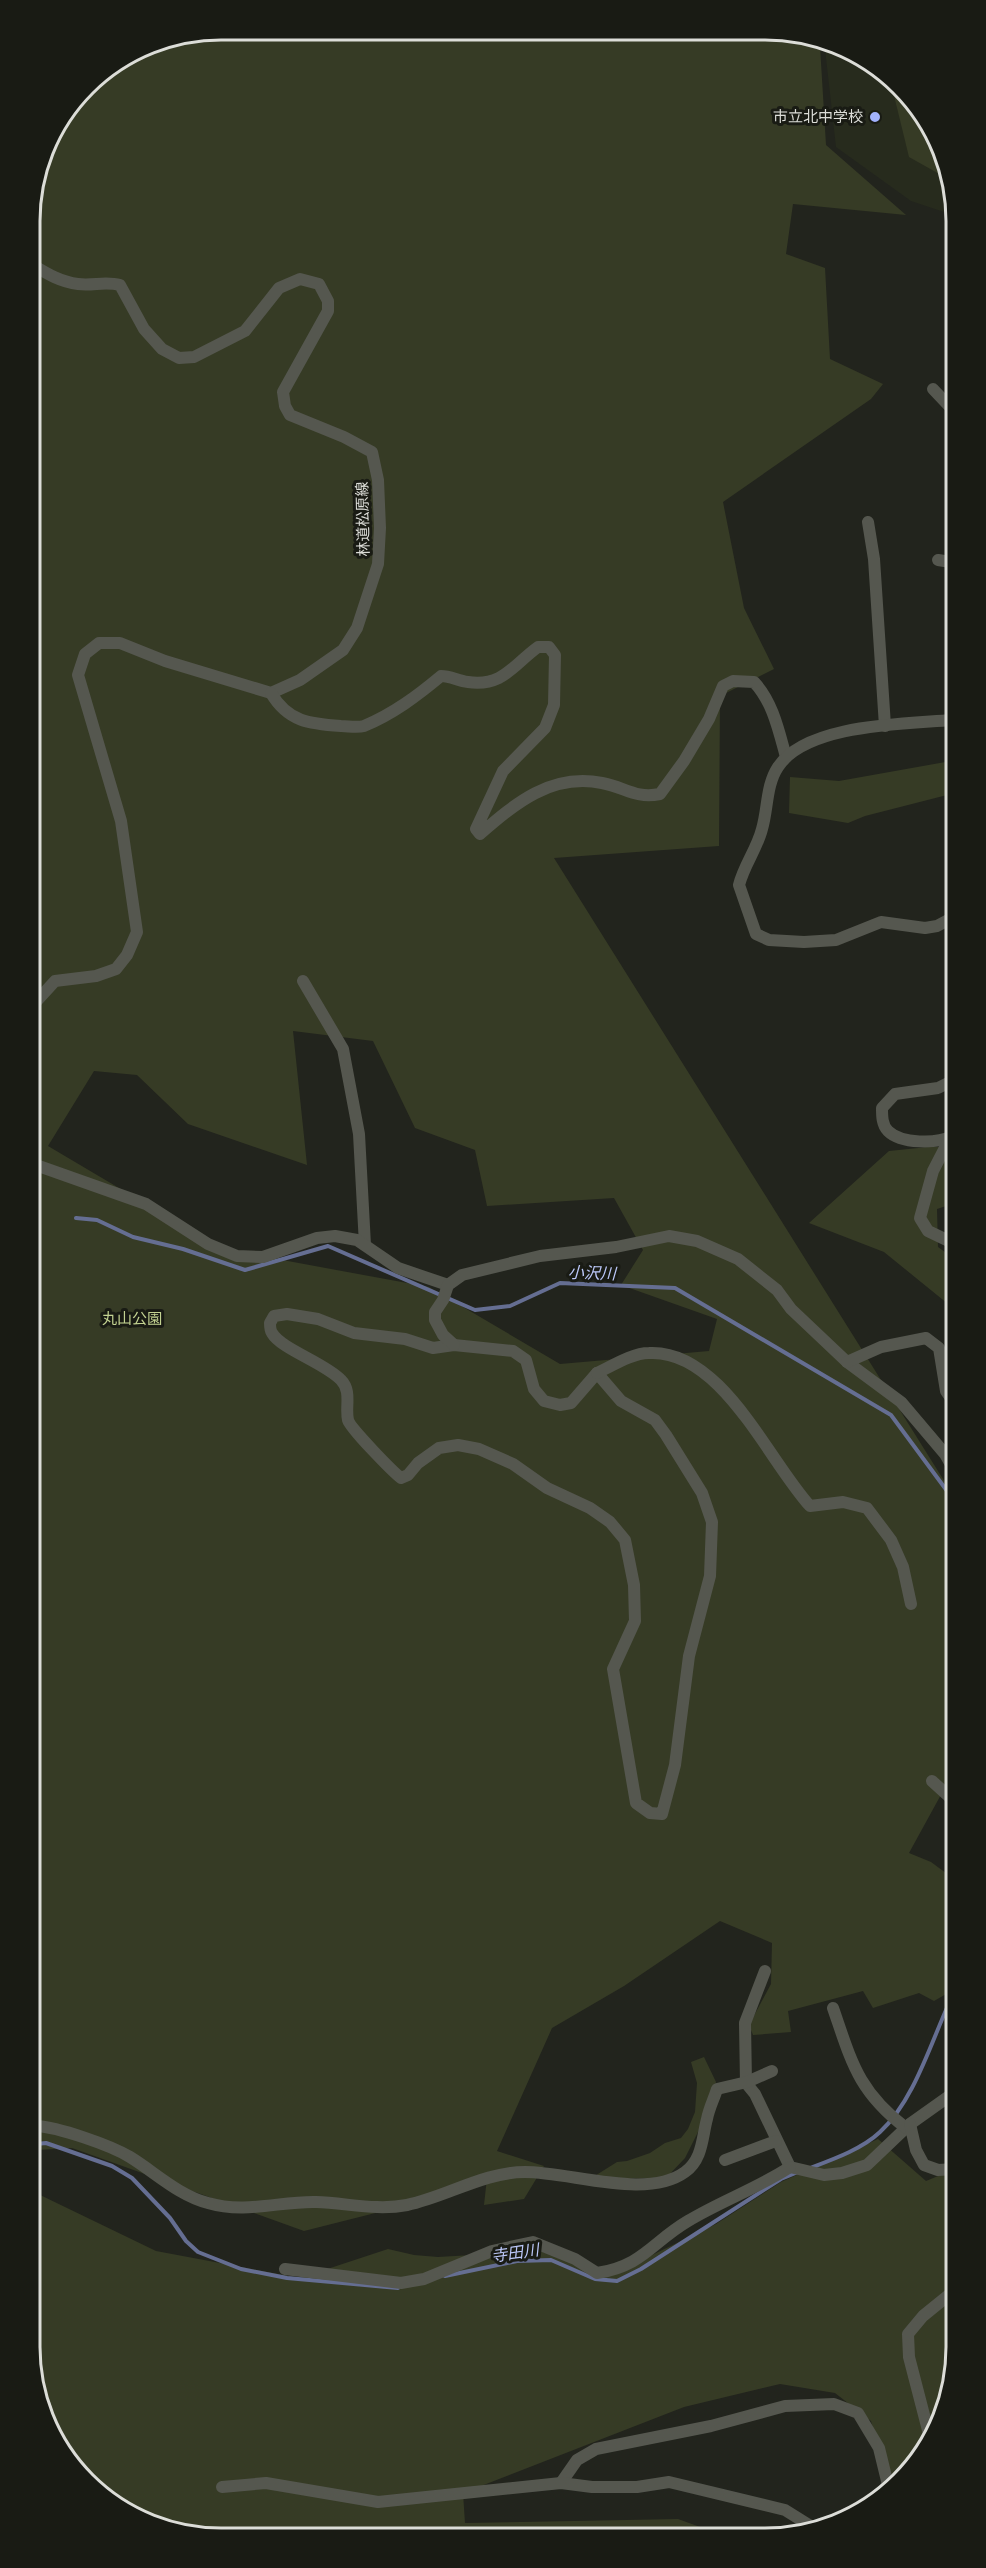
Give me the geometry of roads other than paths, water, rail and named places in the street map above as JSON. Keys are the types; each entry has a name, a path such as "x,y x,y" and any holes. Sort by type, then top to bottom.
{"street":[{"name":"林道松原線","path":"41,270 54,278 80,285 108,281 120,285 144,329 162,349 179,358 194,357 245,331 279,288 300,279 319,284 328,301 328,312 283,392 285,406 290,415 344,437 372,452 378,480 380,528 378,564 357,628 343,650 300,680 271,693"},
{"path":"933,389 946,403"},
{"path":"868,522 874,559 885,726"},
{"path":"938,560 946,561"},
{"path":"41,997 55,981 96,976 116,969 127,955 137,932 121,821 78,675 85,654 99,643 120,643 165,661 271,693 278,705 290,715 310,724 361,727 410,702 441,676 451,676 465,682 489,683 503,676 538,647 549,647 555,655 554,705 545,728 503,771 476,828 480,834 526,798 541,789 565,781 603,783 646,796 660,794 684,761 709,719 723,686 733,681 754,682 763,691 776,721 786,757"},
{"path":"946,720 828,734 786,757 776,769 768,793 762,830 739,885 756,934 769,940 804,942 836,940 881,922 925,928 946,921"},
{"path":"303,981 343,1049 359,1134 365,1245"},
{"path":"946,1084 938,1088 895,1094 882,1108 882,1120 888,1131 903,1138 924,1141 946,1138"},
{"path":"946,1147 933,1171 920,1218 928,1231 946,1240"},
{"path":"41,1167 146,1204 208,1244 237,1256 262,1257 317,1238 335,1236 357,1240 398,1269 448,1285"},
{"path":"454,1345 442,1335 435,1320 438,1305 443,1300 448,1285 462,1275 540,1256 616,1247 669,1236 697,1241 738,1259 777,1290 791,1309 847,1362 901,1402 945,1455"},
{"path":"597,1373 621,1401 655,1420 702,1493 712,1522 710,1576 689,1656 675,1765 662,1814 650,1813 636,1803 613,1669 635,1621 634,1585 625,1540 610,1522 590,1508 547,1488 513,1464 479,1449 458,1445 439,1448 418,1463 408,1475 401,1478 353,1431 348,1420 348,1399 343,1382 330,1370 282,1341 272,1332 270,1323 274,1316 287,1314 318,1319 354,1333 405,1339 433,1348 454,1345 513,1351 526,1360 534,1389 544,1401 560,1405 571,1403 597,1373 647,1352 673,1354 701,1370 733,1398 793,1487 810,1506 843,1502 867,1508 891,1540 903,1567 911,1604"},
{"path":"847,1362 881,1347 926,1338 939,1348 945,1388"},
{"path":"932,1781 945,1793"},
{"path":"765,1971 745,2023 747,2082 792,2168"},
{"path":"833,2008 861,2083 886,2113 908,2126 924,2165 938,2170 945,2170"},
{"path":"40,2126 53,2127 128,2156 183,2193 209,2204 262,2208 315,2202 379,2208 408,2205 478,2181 524,2172 590,2179 621,2185 666,2182 686,2172 699,2155 707,2118 717,2089 747,2082 772,2071"},
{"path":"285,2269 400,2283 424,2279 492,2251 533,2242 575,2259 597,2273 611,2270 637,2260 686,2222 792,2168 824,2175 842,2173 867,2165 908,2126 945,2099"},
{"path":"725,2160 776,2141"},
{"path":"927,2427 909,2356 908,2334 923,2316 945,2298"},
{"path":"561,2483 577,2460 596,2449 711,2426 785,2406 834,2404 858,2413 879,2448 887,2479"},
{"path":"222,2487 266,2483 378,2502 561,2483 592,2487 637,2487 669,2482 785,2510 805,2522"}],"waterway":[{"name":"小沢川","path":"76,1218 97,1220 133,1237 183,1249 245,1270 328,1246 475,1310 510,1306 560,1283 675,1288 891,1415 945,1489"},
{"name":"寺田川","path":"810,2168 865,2144 892,2119 903,2104 921,2070 945,2013"},
{"name":"寺田川","path":"40,2144 46,2143 112,2166 132,2178 198,2252 241,2269 287,2278 398,2288"},
{"name":"寺田川","path":"445,2276 517,2261 551,2260 595,2279 617,2281 641,2269 781,2179 798,2172"}],"place":[{"name":"市立北中学校","path":"875,117"}],"park label":[{"name":"丸山公園","path":"132,1319"}]}
